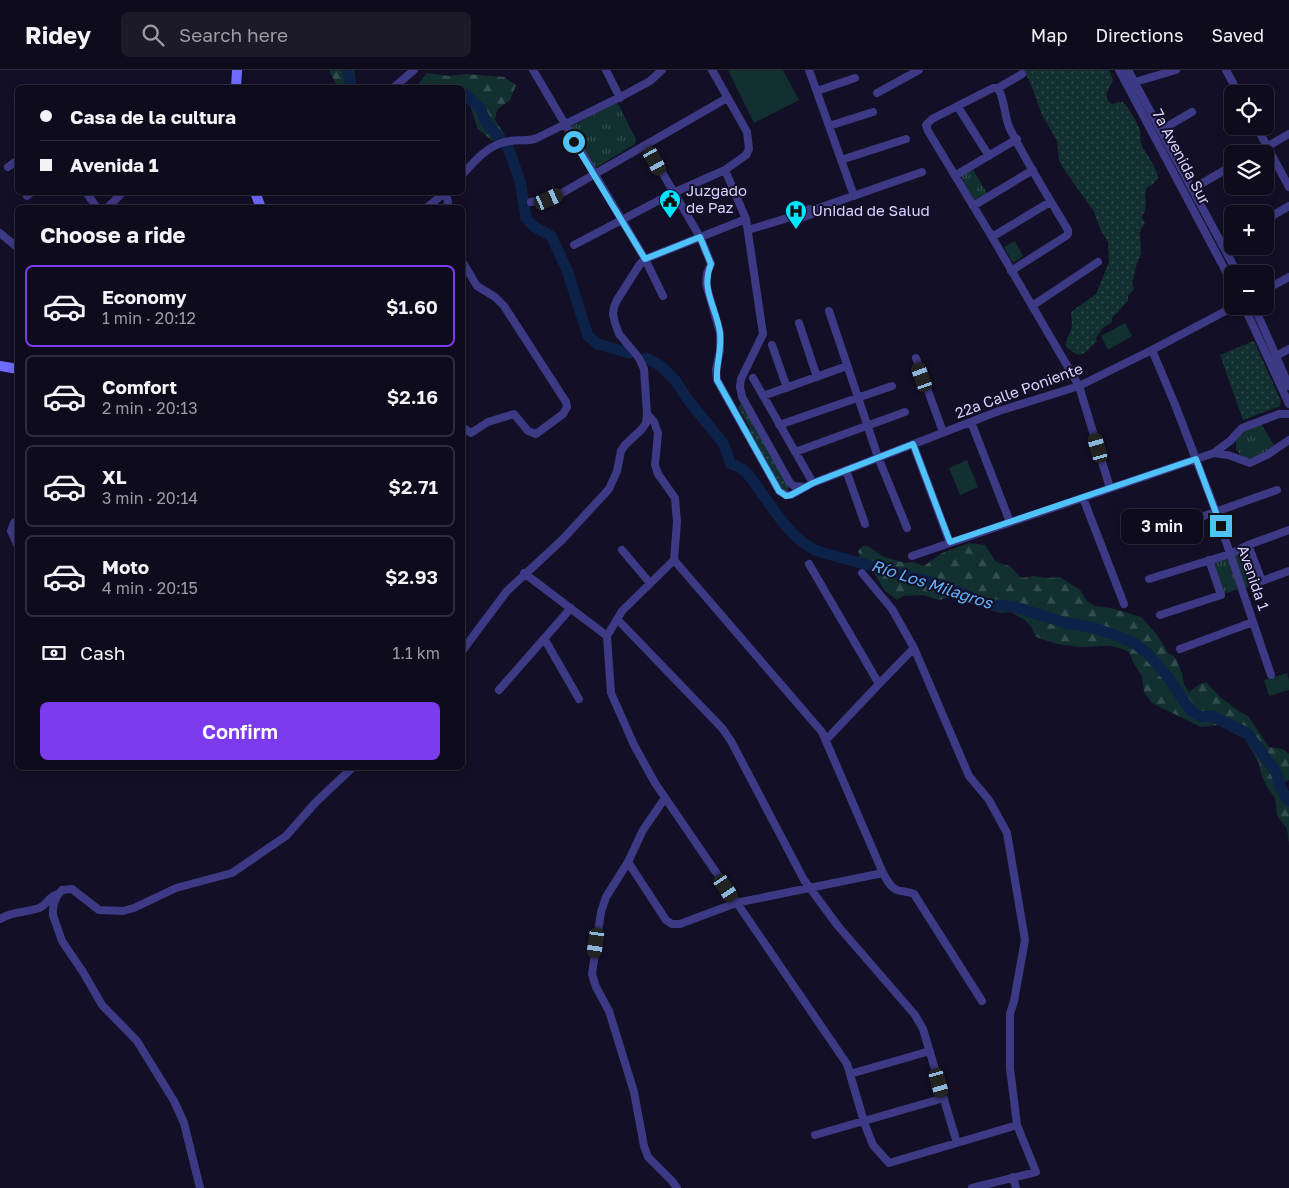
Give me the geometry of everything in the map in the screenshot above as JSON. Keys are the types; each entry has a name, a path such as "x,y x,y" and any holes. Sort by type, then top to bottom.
{"street":[{"path":"236,85 237,70"},
{"path":"396,85 414,70"},
{"path":"533,70 620,220 645,259 663,296"},
{"path":"606,70 620,98"},
{"path":"465,172 480,155 498,144 510,140 530,141 620,98 650,80 662,70"},
{"path":"574,244 673,193 725,170 748,152 749,143 745,128 712,70"},
{"path":"810,70 854,196"},
{"path":"877,93 919,70"},
{"name":"7a Avenida Sur","path":"1119,70 1224,268"},
{"name":"7a Avenida Sur","path":"1128,70 1233,265"},
{"path":"1135,82 1176,70"},
{"path":"1226,70 1234,85"},
{"path":"1022,74 998,88 994,88 932,119 926,125 1079,386 1110,488"},
{"path":"817,91 855,78"},
{"path":"998,88 1010,128 1050,202 1068,230 1068,234 1012,271"},
{"path":"531,202 549,199 562,193 727,98"},
{"path":"958,107 989,156"},
{"path":"829,126 873,112"},
{"path":"1161,130 1192,112"},
{"path":"1269,145 1289,134"},
{"path":"841,160 906,139"},
{"path":"956,175 1016,139"},
{"path":"646,145 700,237 711,264 707,273 706,284 720,333 720,351 716,369 717,380 779,491 786,496 790,490 790,483 742,397 740,387 741,379 763,334 746,219 725,170"},
{"path":"1274,159 1289,188"},
{"path":"8,167 15,162"},
{"path":"973,206 1033,170"},
{"path":"1192,189 1224,171"},
{"path":"748,230 810,209 814,210 922,172"},
{"path":"110,205 120,195"},
{"path":"430,205 442,195"},
{"path":"992,237 1050,202"},
{"path":"1274,215 1289,206"},
{"path":"465,647 507,591 524,573 562,540 609,489 617,471 620,451 646,423 644,369 639,358 619,334 614,323 613,314 617,300 640,264 645,259 746,219"},
{"path":"0,234 15,246"},
{"path":"1032,306 1098,262"},
{"path":"465,266 478,286 495,297 504,306 568,407 563,414 536,434 528,431 514,414 488,422 471,433 465,429"},
{"path":"1274,285 1289,277"},
{"path":"829,311 878,457 907,528"},
{"name":"22a Calle Poniente","path":"786,496 809,485 943,432 1027,401 1079,386 1224,312"},
{"path":"1248,315 1289,404"},
{"path":"1258,315 1289,386"},
{"path":"799,323 817,377"},
{"path":"772,345 787,388"},
{"path":"1276,356 1289,349"},
{"name":"Avenida 1","path":"1152,350 1216,512 1271,675"},
{"path":"916,358 943,432"},
{"path":"0,366 15,368"},
{"path":"763,396 847,366"},
{"path":"753,378 795,452 809,485 798,487 790,483"},
{"path":"780,425 892,386"},
{"path":"795,452 905,412"},
{"path":"647,414 654,422 658,433 655,465 658,474 675,498 677,522 674,560 630,602 607,636 611,693 634,745 665,798 847,1064 864,1122 873,1145 889,1163 1017,1125"},
{"path":"1214,454 1242,428 1279,414 1289,414"},
{"path":"971,422 1010,522"},
{"path":"912,556 1196,459 1214,454 1228,455 1250,462 1260,459 1289,440"},
{"path":"1230,441 1232,452 1240,460"},
{"path":"913,444 950,542"},
{"path":"846,470 866,524"},
{"path":"1136,540 1277,490"},
{"path":"1083,498 1124,604"},
{"path":"15,522 11,531 15,540"},
{"path":"1149,579 1230,554 1248,545 1289,530"},
{"path":"1248,545 1262,581 1289,571"},
{"path":"622,550 650,582"},
{"path":"674,560 822,732 883,873 890,884 897,890 914,894 982,1001"},
{"path":"1160,616 1221,595 1209,560"},
{"path":"809,564 879,684"},
{"path":"862,572 892,609 914,648 969,776 989,800 1007,833 1025,940 1010,1014 1010,1068 1017,1125 1036,1172 972,1188"},
{"path":"524,573 607,636"},
{"path":"499,690 571,608"},
{"path":"617,619 722,728 732,741 810,887 838,926 915,1015 923,1029 957,1143"},
{"path":"1180,649 1253,622"},
{"path":"544,640 579,700"},
{"path":"826,740 914,648"},
{"path":"0,919 17,911 40,908 51,896 67,888 72,889 100,910 123,911 134,908 176,888 232,873 286,836 322,796 350,770"},
{"path":"665,798 643,830 628,862 606,897 601,912 592,974 596,987 609,1011 634,1092 644,1146 648,1157 677,1188"},
{"path":"628,862 666,920 672,924 680,924 736,903 883,873"},
{"path":"58,894 52,909 62,941 102,1005 137,1042 174,1101 184,1123 200,1188"},
{"path":"850,1074 930,1051"},
{"path":"815,1135 944,1098"},
{"path":"1013,1177 1016,1188"}],"green space":[{"path":"329,70 354,70 357,85 336,84"},
{"path":"728,70 783,70 799,100 754,123"},
{"path":"1024,70 1109,70 1113,80 1106,94 1108,101 1112,104 1123,102 1135,119 1140,130 1142,146 1154,166 1158,178 1152,185 1147,187 1145,195 1145,211 1142,216 1145,224 1140,234 1141,253 1132,282 1134,289 1128,296 1128,301 1112,318 1112,322 1103,328 1096,338 1097,341 1082,354 1075,353 1065,345 1072,327 1071,312 1096,294 1109,262 1108,242 1101,231 1093,210 1059,160 1057,141 1042,115"},
{"path":"427,73 449,76 466,74 504,77 516,85 510,100 497,110 495,120 505,135 493,141 478,129 468,100 465,100 465,85 418,85"},
{"path":"617,102 636,139 635,144 597,167 593,167 570,127"},
{"path":"972,168 987,193 974,200 960,175"},
{"path":"1015,241 1023,256 1013,263 1004,247"},
{"path":"1125,323 1132,336 1108,350 1101,336"},
{"path":"1254,341 1281,401 1280,406 1243,420 1220,355"},
{"path":"741,403 787,485 787,492 783,493 747,430 750,428 738,407"},
{"path":"1261,424 1274,445 1254,458 1245,457 1236,449 1236,440 1247,429"},
{"path":"967,460 978,487 960,495 949,468"},
{"path":"969,543 985,545 996,562 1010,566 1021,578 1034,576 1060,577 1080,590 1087,601 1095,606 1111,608 1141,617 1158,636 1168,653 1175,657 1182,673 1184,685 1189,692 1206,682 1219,696 1248,716 1269,747 1283,749 1289,754 1289,780 1284,782 1284,788 1289,795 1289,843 1287,829 1277,815 1275,798 1267,787 1259,763 1245,739 1218,725 1201,727 1152,703 1144,692 1142,676 1129,652 1111,646 1076,647 1046,641 1035,636 1032,628 1026,621 1011,612 1000,613 952,597 939,600 923,595 903,596 897,600 884,590 874,573 863,566 858,551 863,546 868,546 884,557 924,566 942,553"},
{"path":"1245,546 1258,583 1242,589 1230,554"},
{"path":"1226,555 1238,589 1221,595 1209,560"},
{"path":"1287,673 1289,690 1269,696 1264,680"}],"waterway":[{"path":"347,70 351,85"},
{"name":"Río Los Milagros","path":"465,95 480,108 487,124 508,147 520,181 526,218 533,226 551,236 567,270 588,336 598,344 629,353"},
{"name":"Río Los Milagros","path":"646,358 661,366 675,380 689,401 723,443 731,464 737,466 750,476 781,520 795,536 811,548 945,586 987,604 1015,607 1066,623 1090,627 1134,643 1148,654 1167,676 1191,711 1202,717 1212,716 1247,733 1276,772 1281,789 1289,801"}],"place":[{"name":"Juzgado de Paz","path":"670,219"},
{"name":"Unidad de Salud","path":"796,230"}],"route":[{"path":"574,142 645,259 700,237 711,264 707,273 706,284 720,333 720,351 716,369 717,380 782,494 786,496 791,495 805,486 913,444 950,542 1196,459 1221,526"}]}
